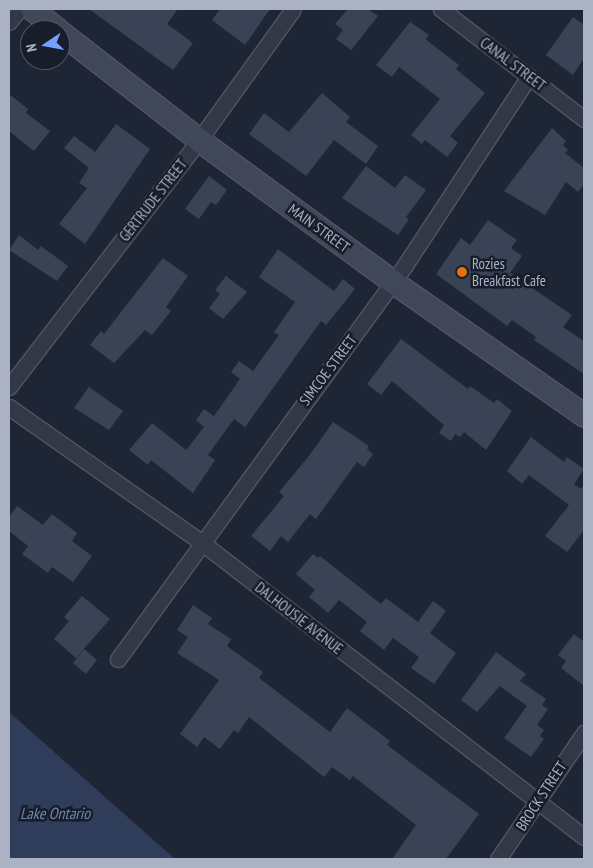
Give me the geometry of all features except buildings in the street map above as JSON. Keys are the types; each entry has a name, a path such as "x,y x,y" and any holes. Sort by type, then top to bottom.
{"main road":[{"name":"MAIN STREET","path":"32,9 46,20"},
{"name":"MAIN STREET","path":"70,40 199,140 393,282 584,415"}],"street":[{"path":"9,22 19,9"},
{"name":"GERTRUDE STREET","path":"9,388 199,140 293,9"},
{"name":"CANAL STREET","path":"440,9 584,119"},
{"name":"SIMCOE STREET","path":"118,659 201,542 393,282 529,76"},
{"name":"DALHOUSIE AVENUE","path":"9,407 201,542 537,803 584,837"},
{"name":"BROCK STREET","path":"498,859 584,733"}],"water":[{"name":"Lake Ontario","path":"9,712 175,859 9,859"}],"place":[{"name":"Rozies Breakfast Cafe","path":"462,272"}]}
